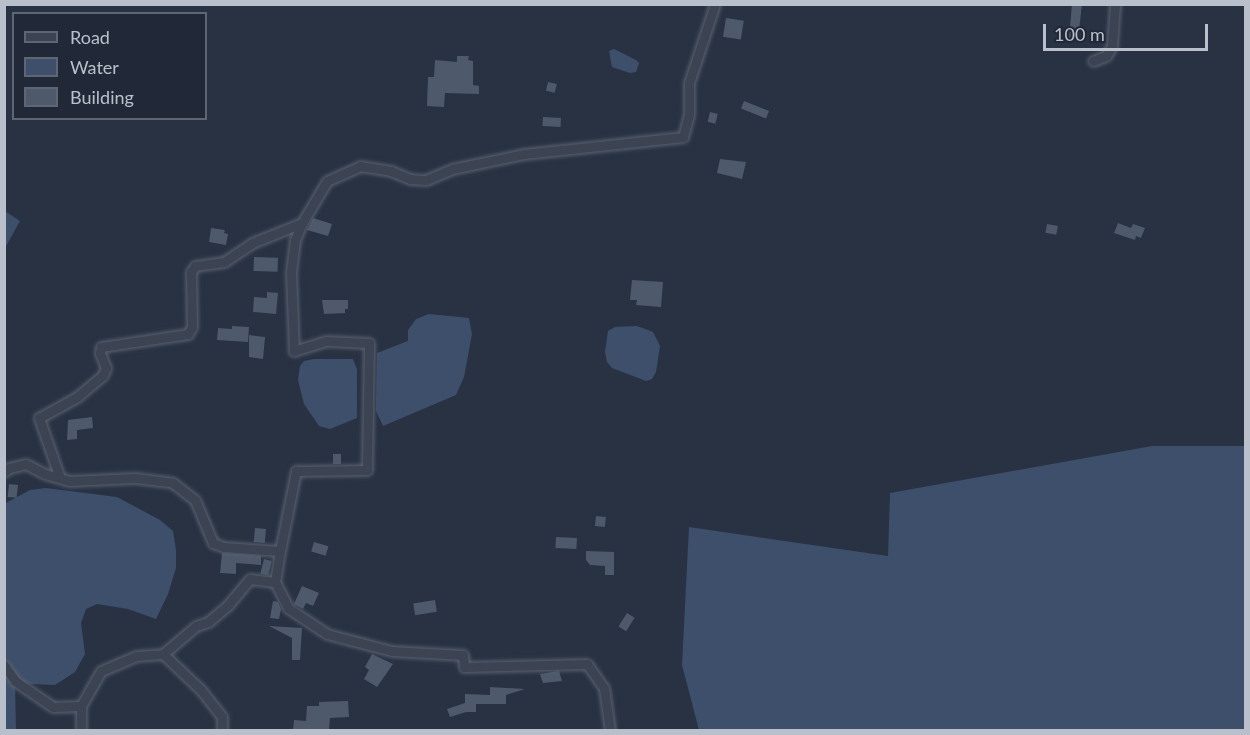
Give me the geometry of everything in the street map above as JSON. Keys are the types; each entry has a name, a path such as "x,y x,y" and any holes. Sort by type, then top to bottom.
{"street":[{"path":"610,730 604,688 587,664 465,667 463,655 392,651 360,645 327,634 288,608 275,582 296,471 367,470 369,343 327,341 294,351 291,272 295,240 302,223 327,181 360,166 391,171 410,179 426,180 452,169 524,154 683,137 689,115 687,100 689,83 715,4"},
{"path":"1093,61 1106,56 1112,46 1115,4"},
{"path":"60,478 39,418 77,397 103,375 106,369 100,353 102,347 188,334 192,327 191,272 195,266 225,262 252,243 302,223"},
{"path":"4,472 9,468 26,464 69,481 135,478 173,483 195,500 213,543 224,547 280,551"},
{"path":"81,730 81,706 101,671 136,656 163,654 196,626 214,617 250,579 275,582"},
{"path":"163,654 201,690 222,717 222,730"},
{"path":"4,665 15,681 53,707 81,706"}],"water":[{"path":"614,49 639,63 636,72 630,73 612,67 609,51"},
{"path":"5,211 20,221 5,248"},
{"path":"429,314 469,318 472,334 464,377 456,395 383,426 376,411 377,353 408,341 408,330 416,319"},
{"path":"637,326 653,332 660,346 656,372 652,379 646,381 612,368 607,362 605,352 608,331 615,327"},
{"path":"353,359 357,369 357,418 330,429 319,426 304,404 298,380 300,366 304,361"},
{"path":"1152,446 1245,446 1245,730 699,730 682,665 689,527 888,556 890,493"},
{"path":"46,488 117,497 160,520 173,531 176,568 168,594 156,619 128,609 97,604 86,609 81,623 85,654 75,672 55,685 9,683 4,678 4,504 30,490"}],"building":[{"path":"1072,4 1082,4 1078,39 1069,39"},
{"path":"726,18 744,21 741,40 723,37"},
{"path":"457,56 469,56 468,60 473,61 473,85 479,86 479,94 445,93 444,107 427,106 428,77 434,77 435,60 457,62"},
{"path":"548,82 557,84 555,93 546,91"},
{"path":"744,101 769,111 766,119 741,108"},
{"path":"710,112 718,114 715,124 708,122"},
{"path":"543,117 561,118 561,127 543,126"},
{"path":"720,159 746,162 742,179 717,173"},
{"path":"313,218 332,224 328,236 307,230"},
{"path":"1118,223 1131,228 1133,224 1145,228 1141,238 1136,236 1135,240 1114,233"},
{"path":"1047,224 1058,226 1056,235 1045,233"},
{"path":"211,228 225,230 224,233 228,234 226,245 209,242"},
{"path":"254,257 278,258 277,272 254,271"},
{"path":"632,280 663,282 661,307 636,305 637,300 630,300"},
{"path":"267,292 278,293 276,314 253,312 254,297 267,298"},
{"path":"322,300 348,300 348,309 345,309 345,313 324,314"},
{"path":"232,326 249,327 248,342 217,340 218,328 232,329"},
{"path":"249,335 265,337 263,359 249,357"},
{"path":"92,417 93,428 77,430 77,439 67,440 68,420"},
{"path":"333,454 341,454 341,464 333,464"},
{"path":"9,484 18,485 17,498 8,497"},
{"path":"596,516 606,517 605,527 595,526"},
{"path":"255,528 266,529 265,543 254,542"},
{"path":"556,537 577,538 576,549 555,548"},
{"path":"314,542 328,546 326,556 311,552"},
{"path":"586,551 614,552 614,575 605,575 605,566 590,565 586,560"},
{"path":"222,553 261,556 261,565 236,563 236,574 220,573"},
{"path":"264,559 272,561 268,575 260,574"},
{"path":"302,586 319,593 313,606 306,603 303,609 294,604"},
{"path":"435,600 437,612 415,615 413,603"},
{"path":"273,601 278,602 281,609 279,619 270,618"},
{"path":"627,613 635,618 626,631 619,627"},
{"path":"269,626 302,628 300,660 292,660 292,638"},
{"path":"372,654 393,664 377,687 364,679 369,670 365,667"},
{"path":"559,671 562,681 543,683 540,674"},
{"path":"490,687 525,689 506,695 506,704 476,704 476,712 466,712 450,717 447,709 465,703 465,694 490,695"},
{"path":"348,701 349,717 330,718 329,730 293,730 294,720 306,721 307,706 319,706 319,702"}],"waterway":[{"path":"9,683 10,730"}]}
